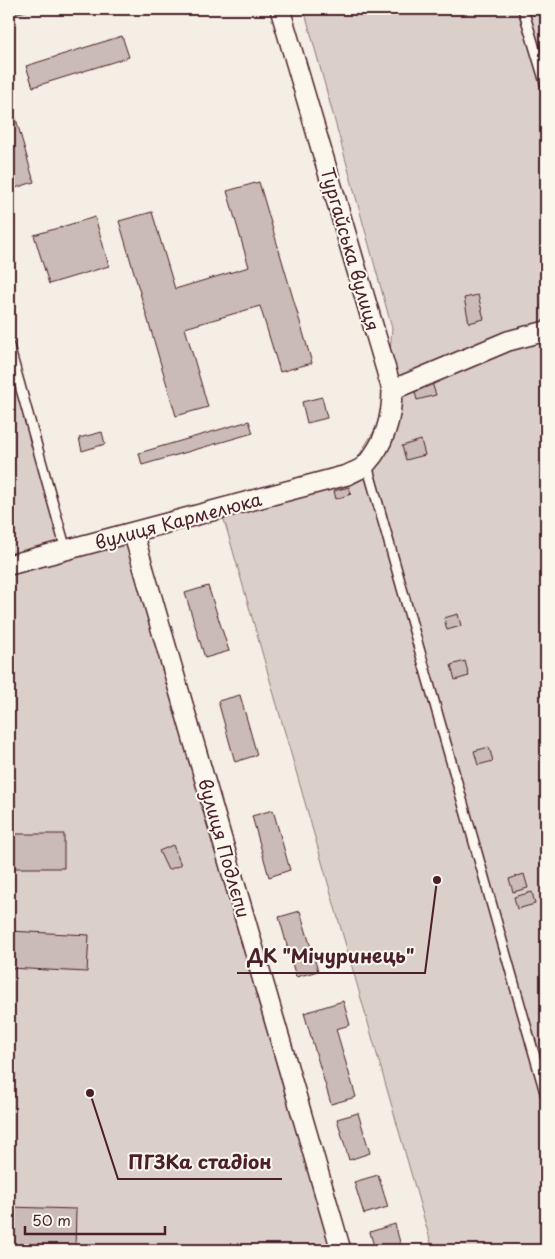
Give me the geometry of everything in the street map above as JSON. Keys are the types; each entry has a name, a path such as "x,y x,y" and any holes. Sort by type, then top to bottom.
{"street":[{"name":"Тургайська вулиця","path":"280,9 392,390 392,412 383,438 367,465"},
{"path":"392,390 508,341 546,331"},
{"name":"вулиця Кармелюка","path":"9,565 347,475 367,465"},
{"name":"вулиця Подлєпи","path":"133,532 341,1250"}],"lane":[{"path":"523,9 546,86"},
{"path":"9,346 66,550"},
{"path":"367,465 546,1096"}],"shaded area":[{"path":"304,9 546,9 546,1250 433,1250 221,509 347,475 385,413 392,328"},
{"path":"9,346 66,550 133,532 341,1250 9,1250"}],"building":[{"path":"13,9 34,9 14,14"},
{"path":"122,36 129,57 33,87 26,66"},
{"path":"9,94 34,182 9,190"},
{"path":"259,182 312,363 280,372 260,306 185,328 208,407 176,416 119,221 152,212 175,289 249,267 227,191"},
{"path":"95,217 109,266 49,284 34,235"},
{"path":"478,295 484,319 469,323 464,298"},
{"path":"431,380 436,395 417,400 413,384"},
{"path":"322,397 327,418 307,423 302,402"},
{"path":"249,421 253,433 142,465 139,453"},
{"path":"102,432 105,444 82,451 79,438"},
{"path":"421,440 425,455 406,460 402,446"},
{"path":"349,487 351,494 336,499 334,491"},
{"path":"208,586 229,651 205,658 185,593"},
{"path":"458,614 461,626 447,630 444,618"},
{"path":"465,661 469,676 455,680 451,665"},
{"path":"240,695 257,755 235,762 218,701"},
{"path":"489,747 493,761 478,765 474,751"},
{"path":"273,810 290,870 269,877 252,816"},
{"path":"9,834 64,834 64,868 9,868"},
{"path":"173,845 181,865 168,870 159,851"},
{"path":"524,874 528,888 513,892 509,879"},
{"path":"532,892 535,904 517,909 514,897"},
{"path":"300,911 318,971 296,977 279,917"},
{"path":"9,931 89,935 87,972 9,968"},
{"path":"343,1001 350,1025 336,1029 356,1097 331,1104 304,1013"},
{"path":"358,1113 370,1153 349,1160 337,1119"},
{"path":"378,1175 388,1207 364,1214 354,1182"},
{"path":"9,1207 76,1209 75,1250 9,1250"},
{"path":"395,1224 402,1250 375,1250 370,1232"}],"place":[{"name":"ДК \"Мічуринець\"","path":"437,880"},
{"name":"ПГЗКа стадіон","path":"90,1093"}]}
